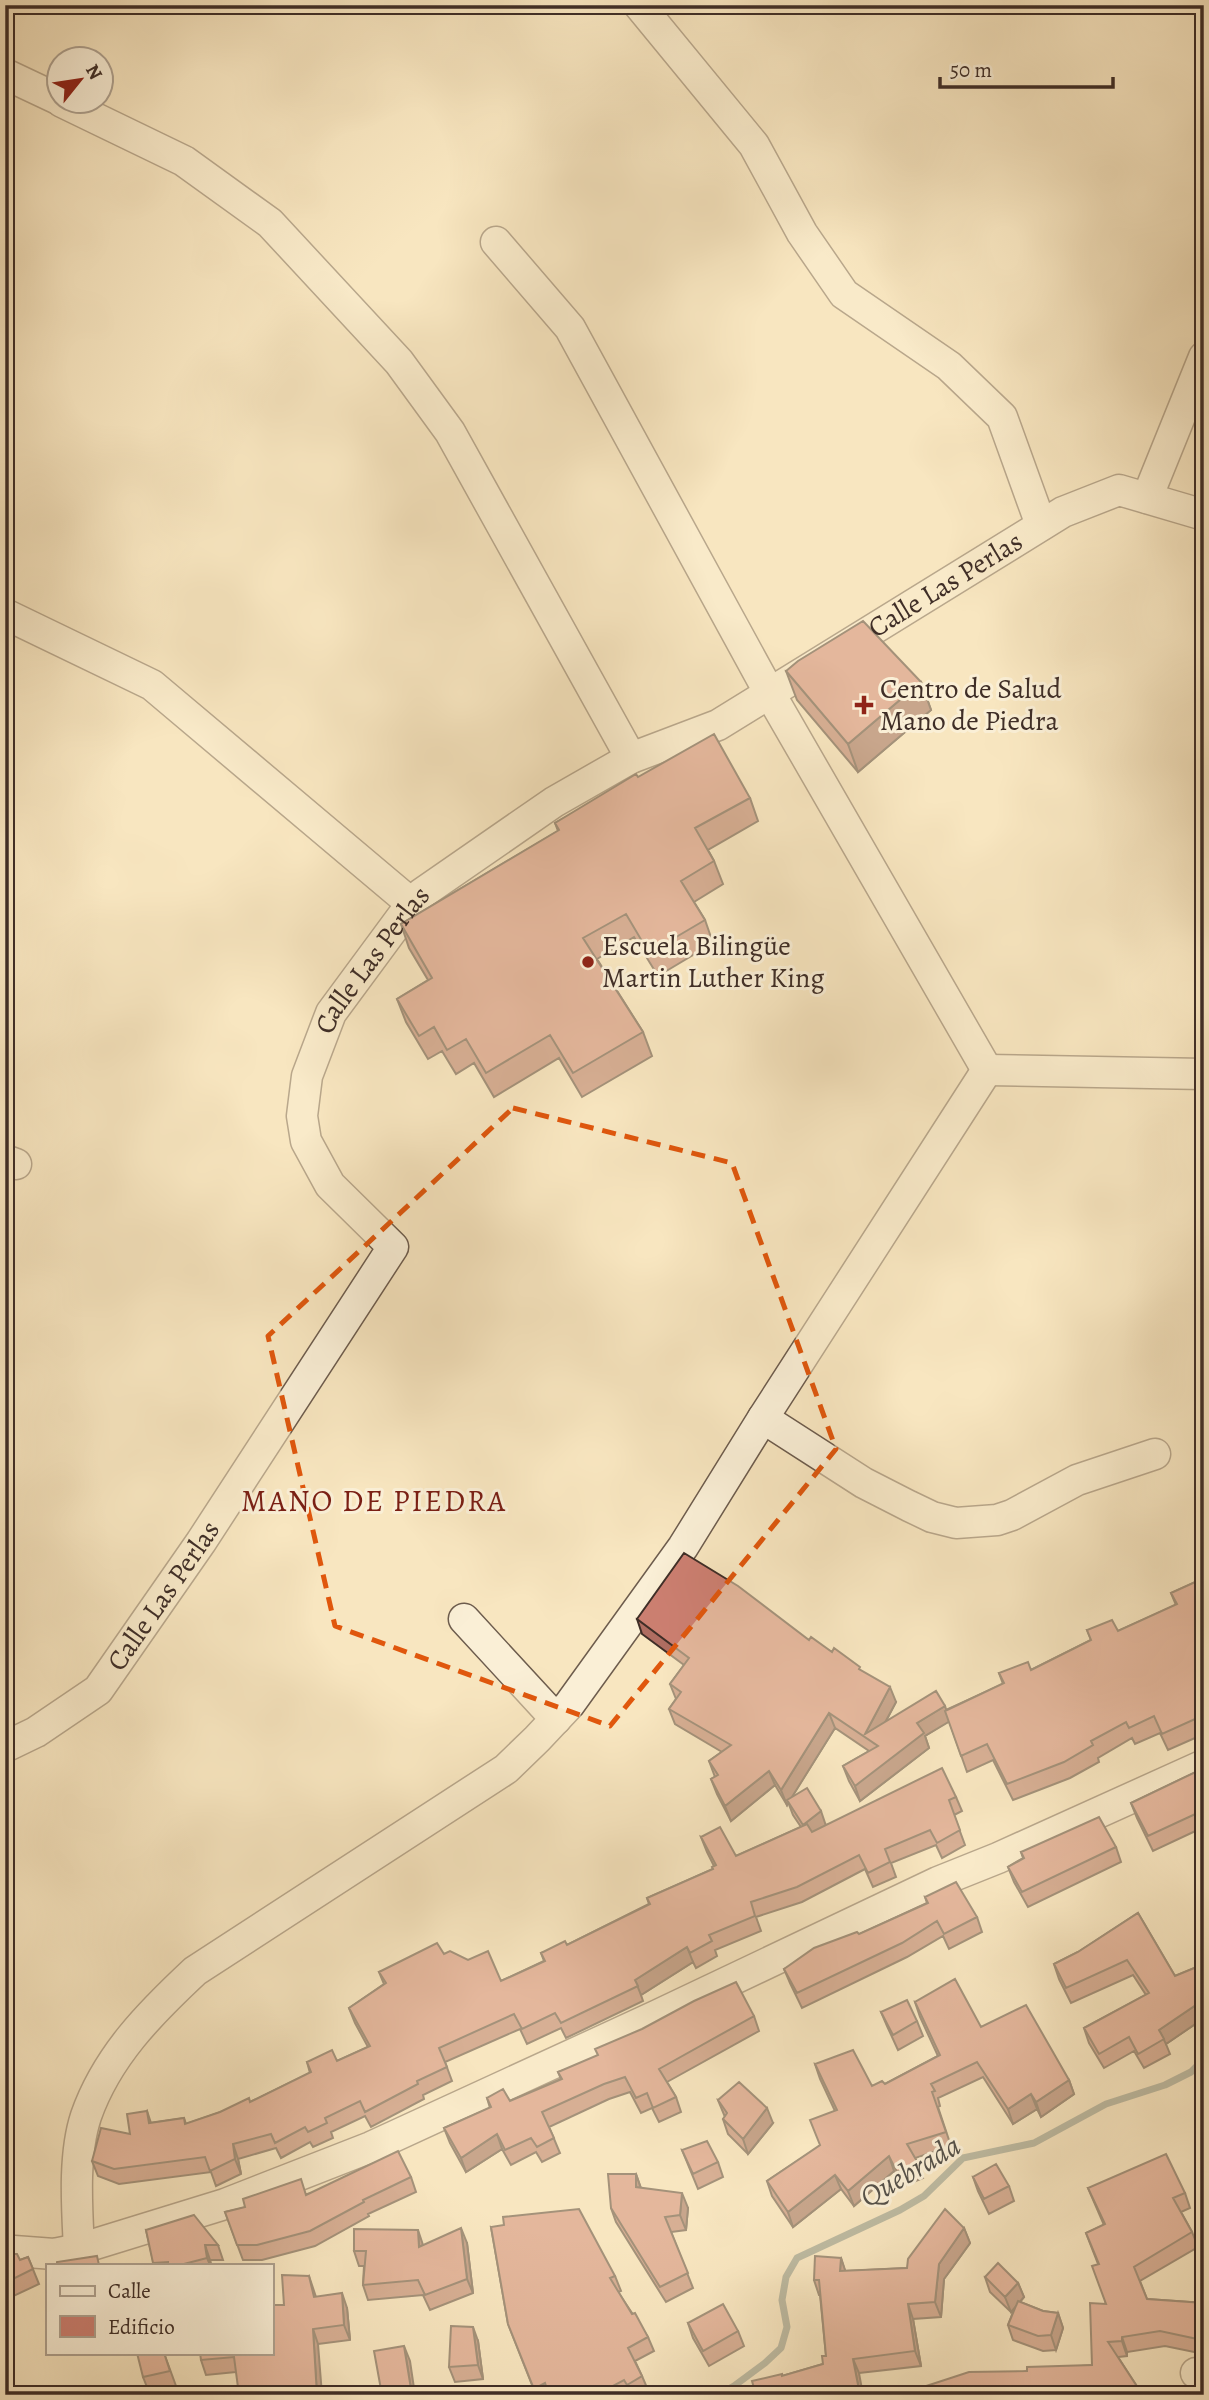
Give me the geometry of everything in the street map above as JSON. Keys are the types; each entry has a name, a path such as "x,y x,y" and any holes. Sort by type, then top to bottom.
{"street":[{"path":"639,5 754,145 802,233 844,293 949,366 1002,417 1041,525"},
{"path":"5,74 46,94"},
{"path":"92,116 184,161 270,223 399,362 450,432 631,758"},
{"path":"496,242 570,328 769,692 987,1070"},
{"path":"1147,498 1204,357"},
{"name":"Calle Las Perlas","path":"5,1747 36,1732 98,1690 201,1542 393,1247 330,1185 306,1141 302,1116 307,1076 331,1013 421,894 554,802 631,758 718,725 1063,512 1119,489 1204,515"},
{"path":"6,615 152,685 412,904"},
{"path":"987,1070 1204,1074"},
{"path":"79,2249 76,2200 80,2149 86,2117 120,2049 154,2010 195,1971 506,1769 569,1705 683,1547 987,1070"},
{"path":"764,1418 864,1483 932,1517 956,1523 997,1520 1012,1515 1077,1480 1155,1454"},
{"path":"464,1619 556,1719"},
{"path":"8,2249 54,2254 79,2249 225,2204 371,2147 938,1882 998,1858 1204,1765"}],"highlighted area":[{"path":"513,1108 732,1163 836,1449 610,1726 335,1626 268,1336"}],"building":[{"name":"Centro de Salud Mano de Piedra","path":"863,621 921,682 848,744 786,671"},
{"path":"714,734 750,798 695,828 714,861 681,881 705,920 649,953 626,914 583,938 643,1032 573,1073 550,1035 486,1073 466,1039 447,1050 434,1027 419,1036 397,999 432,978 401,924 559,830 555,823 636,774 638,777"},
{"path":"684,1553 738,1586 809,1640 811,1637 832,1652 834,1648 860,1667 859,1669 890,1687 865,1734 936,1691 945,1706 917,1723 924,1733 855,1786 843,1766 878,1746 829,1713 781,1790 769,1771 725,1806 711,1779 718,1775 709,1761 731,1745 669,1709 681,1692 670,1684 689,1658 637,1619"},
{"path":"1204,1578 1204,1715 1162,1734 1154,1716 1129,1728 1126,1722 1091,1741 1093,1745 1064,1762 1007,1784 987,1744 961,1756 945,1711 1004,1683 999,1673 1028,1662 1031,1670 1091,1640 1087,1630 1112,1620 1118,1631 1177,1604 1171,1593"},
{"path":"942,1768 956,1797 949,1800 960,1830 937,1843 930,1830 885,1849 890,1862 868,1873 859,1855 797,1887 751,1902 755,1916 709,1935 712,1941 690,1953 687,1947 635,1980 638,1986 561,2023 555,2013 522,2029 514,2014 439,2048 447,2067 417,2081 418,2084 365,2112 360,2101 325,2118 327,2123 308,2132 305,2127 275,2143 271,2134 233,2144 235,2159 210,2171 205,2157 114,2169 92,2161 101,2128 130,2134 127,2114 147,2111 149,2123 184,2118 185,2124 249,2098 250,2102 311,2072 307,2062 332,2050 337,2061 370,2046 349,2008 386,1983 379,1972 437,1943 444,1954 450,1951 468,1960 488,1951 501,1981 545,1961 541,1953 565,1941 567,1945 650,1904 647,1898 713,1869 716,1865 701,1837 720,1827 736,1856 807,1824 812,1832"},
{"path":"1204,1768 1204,1810 1148,1836 1131,1803"},
{"path":"807,1788 821,1811 803,1825 787,1800"},
{"path":"1099,1817 1116,1847 1022,1892 1008,1867 1024,1858 1021,1852"},
{"path":"1204,1879 1204,1891 1197,1881"},
{"path":"956,1882 977,1917 944,1934 937,1921 902,1943 797,1993 784,1969 814,1948 857,1932 859,1934 928,1903 925,1897"},
{"path":"1138,1913 1175,1976 1204,1964 1204,2011 1199,2003 1159,2030 1164,2039 1138,2054 1129,2037 1099,2054 1084,2028 1149,1993 1127,1960 1066,1988 1054,1964 1078,1952"},
{"path":"955,1979 981,2027 1026,2005 1069,2080 1036,2102 1031,2094 1008,2109 977,2062 931,2084 946,2132 907,2144 918,2163 897,2172 889,2156 848,2191 835,2175 788,2212 767,2181 820,2145 810,2120 837,2110 815,2064 853,2050 872,2086 882,2081 885,2084 940,2055 915,2002"},
{"path":"736,1982 754,2016 659,2069 676,2097 653,2108 647,2093 636,2098 625,2077 542,2112 554,2138 537,2147 531,2138 505,2150 497,2134 461,2158 444,2128 491,2107 487,2098 503,2089 510,2101 562,2079 558,2072 598,2055 595,2049 642,2029"},
{"path":"907,2000 917,2021 893,2035 881,2012"},
{"path":"739,2082 767,2108 743,2139 723,2119 727,2113 718,2100"},
{"path":"707,2141 718,2162 693,2174 682,2150"},
{"path":"398,2151 411,2177 363,2200 364,2202 310,2231 257,2245 237,2245 225,2212 245,2207 243,2199 301,2179 306,2195"},
{"path":"1166,2154 1185,2193 1173,2198 1192,2232 1134,2267 1147,2299 1204,2303 1202,2340 1160,2331 1108,2342 1138,2388 1129,2395 912,2395 911,2391 969,2372 1027,2371 1027,2367 1092,2365 1090,2303 1106,2304 1092,2266 1099,2264 1086,2233 1105,2224 1088,2188"},
{"path":"996,2164 1009,2186 984,2199 973,2177"},
{"path":"608,2174 636,2174 636,2187 682,2193 680,2215 665,2217 688,2273 660,2287 611,2208"},
{"path":"579,2209 615,2276 610,2278 648,2337 628,2348 642,2376 627,2385 624,2380 596,2395 549,2395 545,2383 534,2389 508,2324 491,2227 504,2225 503,2217"},
{"path":"945,2209 964,2228 939,2264 935,2302 908,2304 915,2351 853,2359 860,2395 756,2395 752,2381 782,2376 823,2364 822,2356 826,2356 819,2280 814,2280 815,2256 841,2258 840,2271 907,2268 908,2259"},
{"path":"194,2215 218,2245 205,2245 207,2258 184,2264 153,2263 146,2230"},
{"path":"461,2228 467,2279 425,2295 418,2280 363,2285 366,2251 354,2251 354,2229 418,2230 419,2247"},
{"path":"17,2254 20,2260 28,2257 33,2269 5,2283 5,2257"},
{"path":"97,2256 99,2264 57,2264"},
{"path":"998,2263 1018,2283 1005,2297 985,2277"},
{"path":"282,2275 309,2276 314,2297 342,2293 344,2325 313,2329 317,2395 239,2395 234,2357 201,2360 200,2354 273,2354 273,2305 284,2305"},
{"path":"1018,2301 1043,2311 1058,2313 1051,2335 1038,2336 1008,2325"},
{"path":"723,2304 738,2331 703,2351 688,2323"},
{"path":"451,2326 473,2327 478,2365 449,2367"},
{"path":"404,2346 412,2395 382,2395 374,2351"},
{"path":"137,2354 164,2354 170,2371 143,2377"}],"waterway":[{"name":"Quebrada","path":"718,2395 765,2363 781,2348 787,2327 782,2300 786,2277 797,2258 924,2196 963,2158 1034,2143 1106,2104 1165,2085 1191,2072 1204,2059"}],"place":[{"name":"Centro de Salud Mano de Piedra","path":"864,705"},
{"name":"Escuela Bilingüe Martin Luther King","path":"588,962"}],"district":[{"name":"MANO DE PIEDRA","path":"374,1501"}]}
